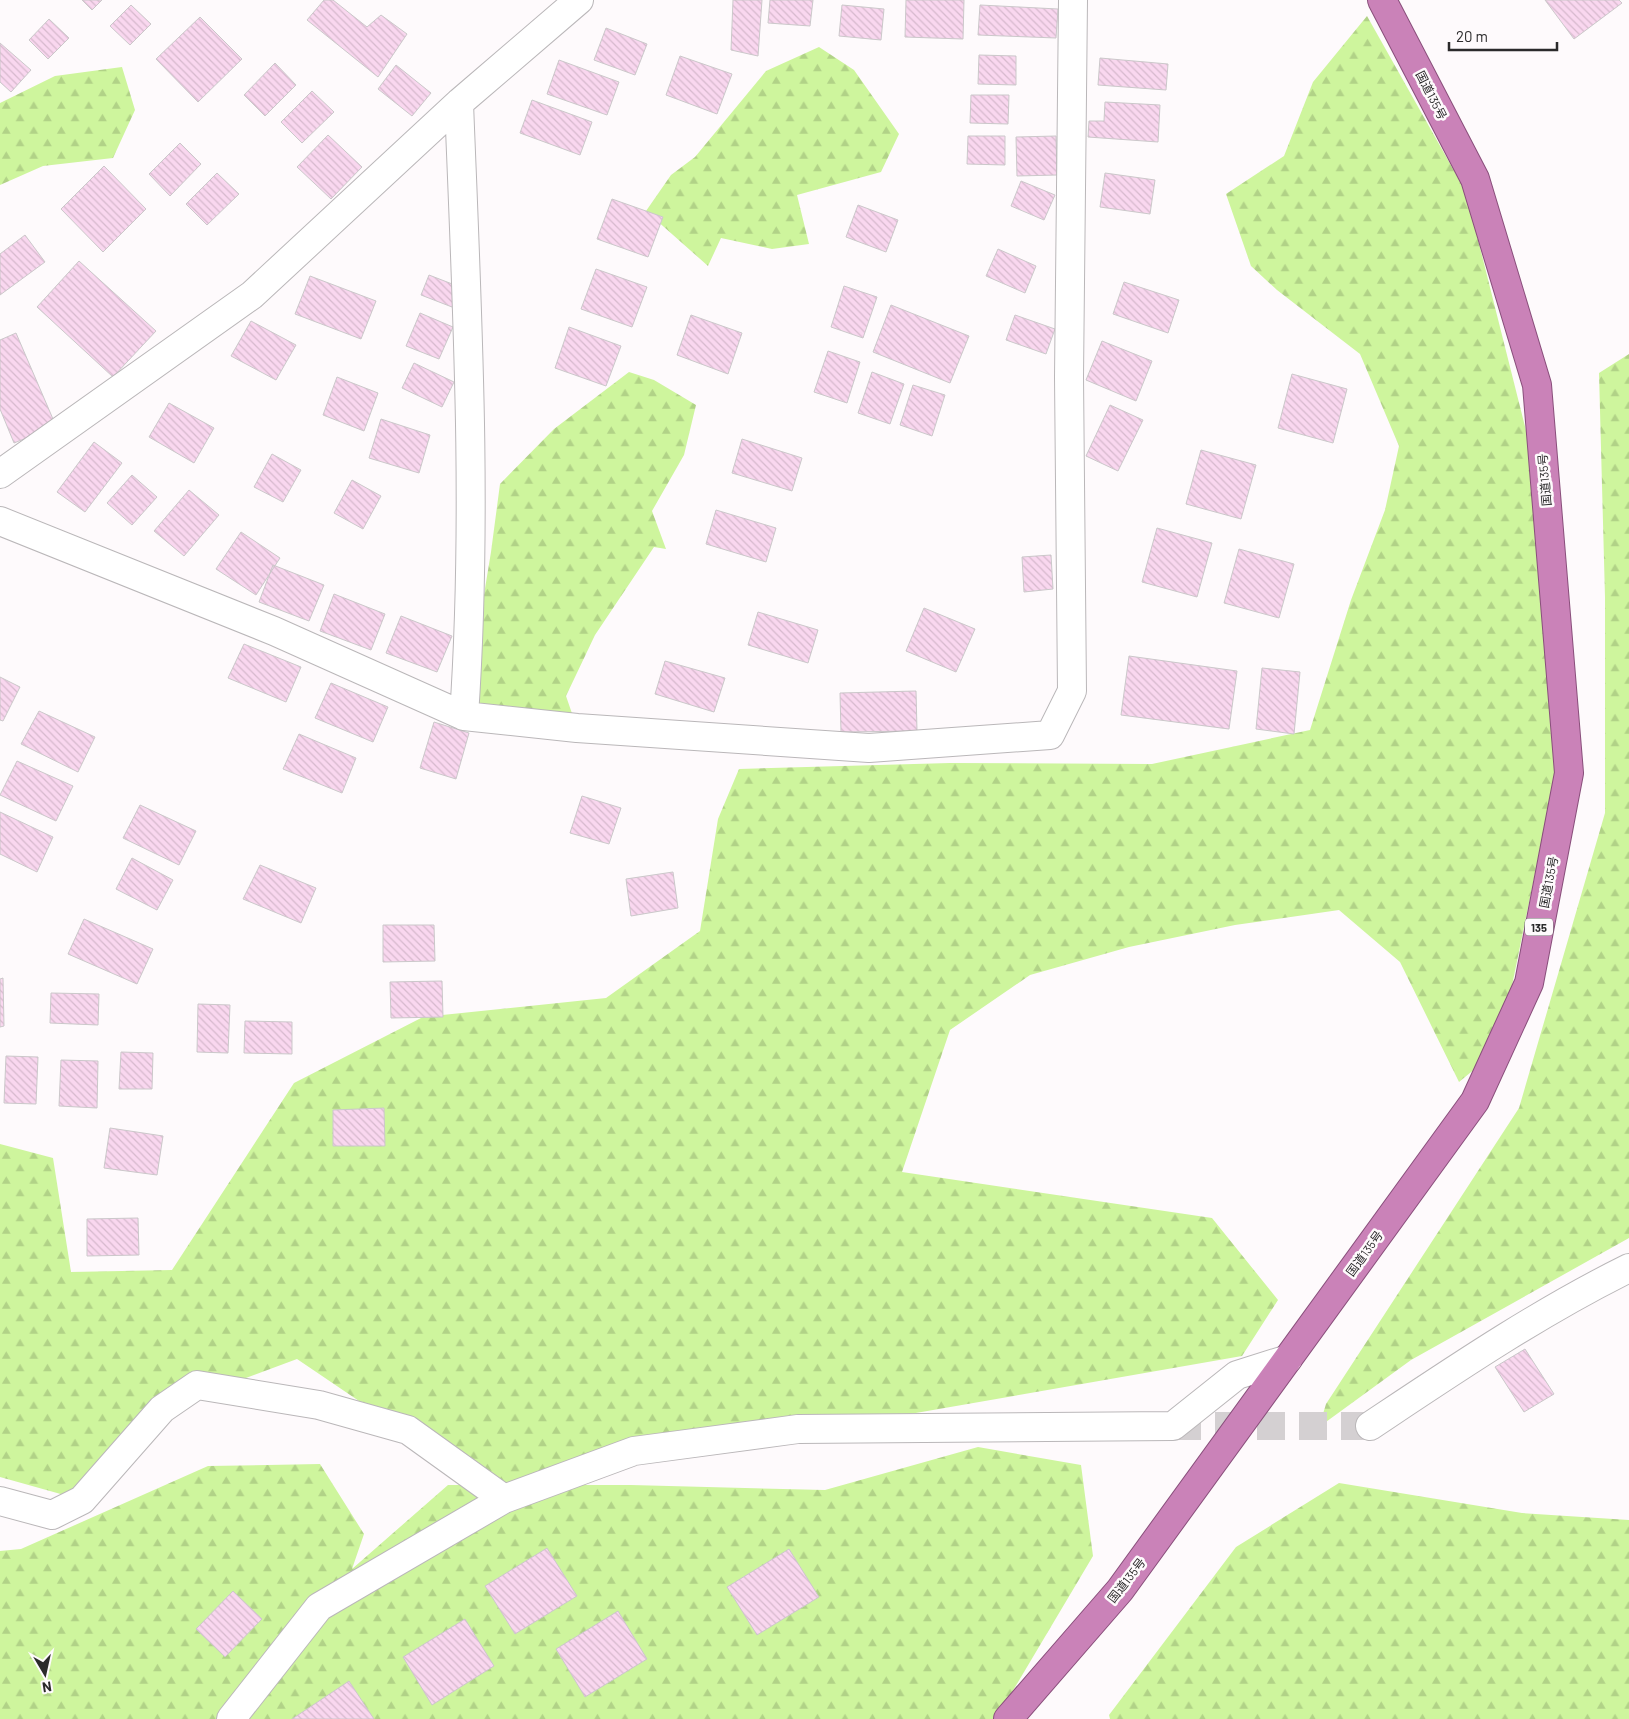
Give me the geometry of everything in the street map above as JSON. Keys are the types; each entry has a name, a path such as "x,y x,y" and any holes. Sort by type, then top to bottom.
{"highway":[{"name":"国道135号","path":"1008,1719 1120,1590 1475,1101 1528,983 1569,773 1537,385 1475,179 1382,0"}],"street":[{"path":"0,474 252,295 459,103 579,0"},
{"path":"0,521 274,631 464,716 577,728 869,748 1050,735 1072,691 1069,378 1073,0"},
{"path":"459,103 466,277 471,543 469,643 464,716"},
{"path":"1370,1426 1448,1374 1584,1291 1629,1268"},
{"path":"231,1719 318,1607 504,1499 634,1451 798,1429 1173,1426 1237,1375 1288,1358"},
{"path":"0,1501 52,1515 82,1500 162,1409 197,1385 319,1405 408,1430 504,1499"}],"green space":[{"path":"1367,16 1466,192 1547,514 1565,727 1499,1049 1459,1082 1400,962 1339,910 1235,925 1129,947 1030,975 950,1030 902,1172 1212,1218 1278,1300 1242,1356 910,1414 658,1447 506,1485 631,1485 825,1490 978,1447 1081,1465 1093,1556 996,1719 0,1719 0,1551 21,1549 208,1466 320,1464 364,1534 352,1569 448,1485 483,1485 297,1359 162,1409 82,1500 0,1477 0,1144 53,1158 71,1272 172,1270 294,1083 423,1017 606,998 700,931 718,819 739,769 950,763 1152,764 1310,730 1351,600 1385,510 1399,446 1360,354 1277,290 1251,266 1226,194 1284,156 1313,82"},
{"path":"819,47 854,70 899,134 881,172 797,195 809,244 772,249 721,238 708,266 646,211 671,175 695,157 766,71"},
{"path":"122,67 135,110 113,158 43,166 0,185 0,103 55,76"},
{"path":"1629,354 1629,1238 1411,1360 1319,1427 1326,1404 1519,1108 1605,813 1605,597 1599,373"},
{"path":"629,372 654,380 696,405 684,455 652,511 666,549 654,547 595,635 566,696 577,728 464,716 491,552 500,484 554,429"},
{"path":"1339,1483 1522,1513 1629,1520 1629,1719 1110,1719 1109,1715 1236,1547"}],"building":[{"path":"82,0 102,0 92,10"},
{"path":"324,0 333,0 367,27 381,15 407,34 378,77 307,20"},
{"path":"733,0 762,0 758,56 731,50"},
{"path":"770,0 813,0 810,26 768,23"},
{"path":"906,0 964,0 963,39 905,37"},
{"path":"1545,0 1619,0 1622,3 1574,39"},
{"path":"131,5 151,24 130,45 110,26"},
{"path":"842,5 884,9 881,40 839,36"},
{"path":"980,5 1058,9 1056,38 978,35"},
{"path":"200,17 242,59 198,102 156,59"},
{"path":"49,19 69,38 48,59 29,40"},
{"path":"606,28 647,44 635,75 594,60"},
{"path":"0,43 31,70 11,92 0,82"},
{"path":"979,55 1016,56 1016,85 978,84"},
{"path":"680,56 732,74 717,114 666,95"},
{"path":"1100,58 1168,64 1166,90 1098,85"},
{"path":"559,60 619,82 607,115 547,94"},
{"path":"275,63 296,85 265,116 244,95"},
{"path":"396,65 431,93 412,116 378,89"},
{"path":"312,91 334,112 302,143 281,122"},
{"path":"971,95 1009,95 1008,124 970,123"},
{"path":"532,100 592,122 580,155 520,133"},
{"path":"1105,102 1160,105 1158,142 1088,137 1089,121 1104,121"},
{"path":"328,135 362,167 331,199 297,167"},
{"path":"968,136 1005,136 1005,165 967,164"},
{"path":"1056,136 1057,175 1017,176 1016,137"},
{"path":"180,143 201,164 170,196 149,174"},
{"path":"104,166 146,209 103,252 61,209"},
{"path":"217,173 239,194 207,225 186,204"},
{"path":"1105,173 1155,180 1150,214 1100,207"},
{"path":"1021,181 1055,195 1044,220 1011,206"},
{"path":"612,199 663,217 648,257 597,239"},
{"path":"858,205 898,220 886,252 846,237"},
{"path":"25,235 45,262 0,295 0,254"},
{"path":"998,249 1036,266 1025,293 986,276"},
{"path":"79,261 156,331 113,377 37,307"},
{"path":"596,269 647,287 632,327 581,309"},
{"path":"429,275 460,287 452,307 421,295"},
{"path":"310,276 376,301 361,339 295,314"},
{"path":"1124,282 1179,300 1168,333 1113,314"},
{"path":"844,286 877,297 863,338 831,327"},
{"path":"891,305 969,336 950,383 873,352"},
{"path":"420,313 453,327 439,359 406,346"},
{"path":"691,315 742,333 728,374 677,355"},
{"path":"1015,315 1055,329 1046,354 1006,340"},
{"path":"251,321 296,345 276,380 231,356"},
{"path":"569,327 621,346 606,386 555,368"},
{"path":"16,333 56,426 14,443 0,409 0,340"},
{"path":"1102,341 1152,361 1136,401 1086,380"},
{"path":"828,351 860,362 847,403 814,392"},
{"path":"414,363 454,382 442,407 402,388"},
{"path":"872,372 904,384 890,424 858,413"},
{"path":"1292,374 1347,389 1333,443 1278,428"},
{"path":"337,377 378,393 364,431 323,415"},
{"path":"913,385 945,395 932,436 900,425"},
{"path":"169,403 214,428 194,463 149,437"},
{"path":"1110,405 1143,420 1118,471 1086,456"},
{"path":"381,419 430,435 419,473 369,458"},
{"path":"742,439 802,458 792,491 732,473"},
{"path":"94,442 122,463 85,512 57,492"},
{"path":"1201,450 1256,465 1241,519 1186,504"},
{"path":"272,454 301,470 283,502 254,487"},
{"path":"132,475 157,497 132,525 107,503"},
{"path":"352,480 381,496 363,529 334,513"},
{"path":"189,490 219,515 184,556 154,531"},
{"path":"716,510 776,528 766,562 706,544"},
{"path":"1157,528 1212,543 1197,597 1142,582"},
{"path":"241,532 280,558 256,595 216,569"},
{"path":"1239,549 1294,564 1279,618 1224,603"},
{"path":"1051,555 1053,589 1024,592 1022,557"},
{"path":"273,565 324,585 309,621 259,602"},
{"path":"334,594 385,614 371,650 320,631"},
{"path":"924,608 975,629 956,672 906,651"},
{"path":"758,612 818,630 808,663 748,645"},
{"path":"401,616 452,636 437,672 386,653"},
{"path":"244,644 301,667 286,702 228,678"},
{"path":"1129,656 1237,671 1229,729 1121,715"},
{"path":"665,661 725,678 714,712 655,694"},
{"path":"1262,668 1300,672 1294,734 1256,729"},
{"path":"0,677 20,687 3,721 0,720"},
{"path":"331,683 388,707 373,742 315,718"},
{"path":"916,691 917,731 841,732 840,693"},
{"path":"39,711 95,737 78,772 21,744"},
{"path":"434,722 469,733 456,779 420,768"},
{"path":"299,734 356,758 342,793 283,769"},
{"path":"17,761 73,786 56,821 0,795"},
{"path":"582,796 621,808 609,844 570,833"},
{"path":"140,805 196,831 179,865 123,838"},
{"path":"0,812 53,837 37,872 0,854"},
{"path":"132,858 173,880 157,910 116,889"},
{"path":"260,865 316,888 301,923 243,899"},
{"path":"673,872 678,908 631,916 626,879"},
{"path":"84,919 153,949 137,984 68,954"},
{"path":"383,925 434,925 435,961 383,962"},
{"path":"3,978 4,1026 0,1027 0,979"},
{"path":"442,981 443,1017 391,1018 390,982"},
{"path":"51,993 99,994 98,1025 50,1023"},
{"path":"198,1004 230,1005 228,1053 197,1052"},
{"path":"245,1021 292,1022 292,1054 244,1053"},
{"path":"121,1052 153,1053 152,1089 119,1089"},
{"path":"6,1056 38,1057 36,1104 4,1103"},
{"path":"61,1060 98,1061 97,1108 59,1106"},
{"path":"384,1108 385,1146 333,1146 333,1110"},
{"path":"110,1128 163,1136 157,1175 104,1168"},
{"path":"138,1218 139,1255 87,1256 87,1219"},
{"path":"1525,1349 1554,1394 1524,1412 1495,1367"},
{"path":"547,1548 577,1596 515,1634 485,1586"},
{"path":"789,1549 819,1597 757,1635 727,1587"},
{"path":"233,1591 262,1619 225,1657 196,1629"},
{"path":"618,1611 647,1659 585,1697 556,1649"},
{"path":"465,1619 494,1666 432,1705 403,1657"},
{"path":"349,1681 374,1719 292,1719"}],"tunnel":[{"path":"1173,1426 1370,1426"}]}
